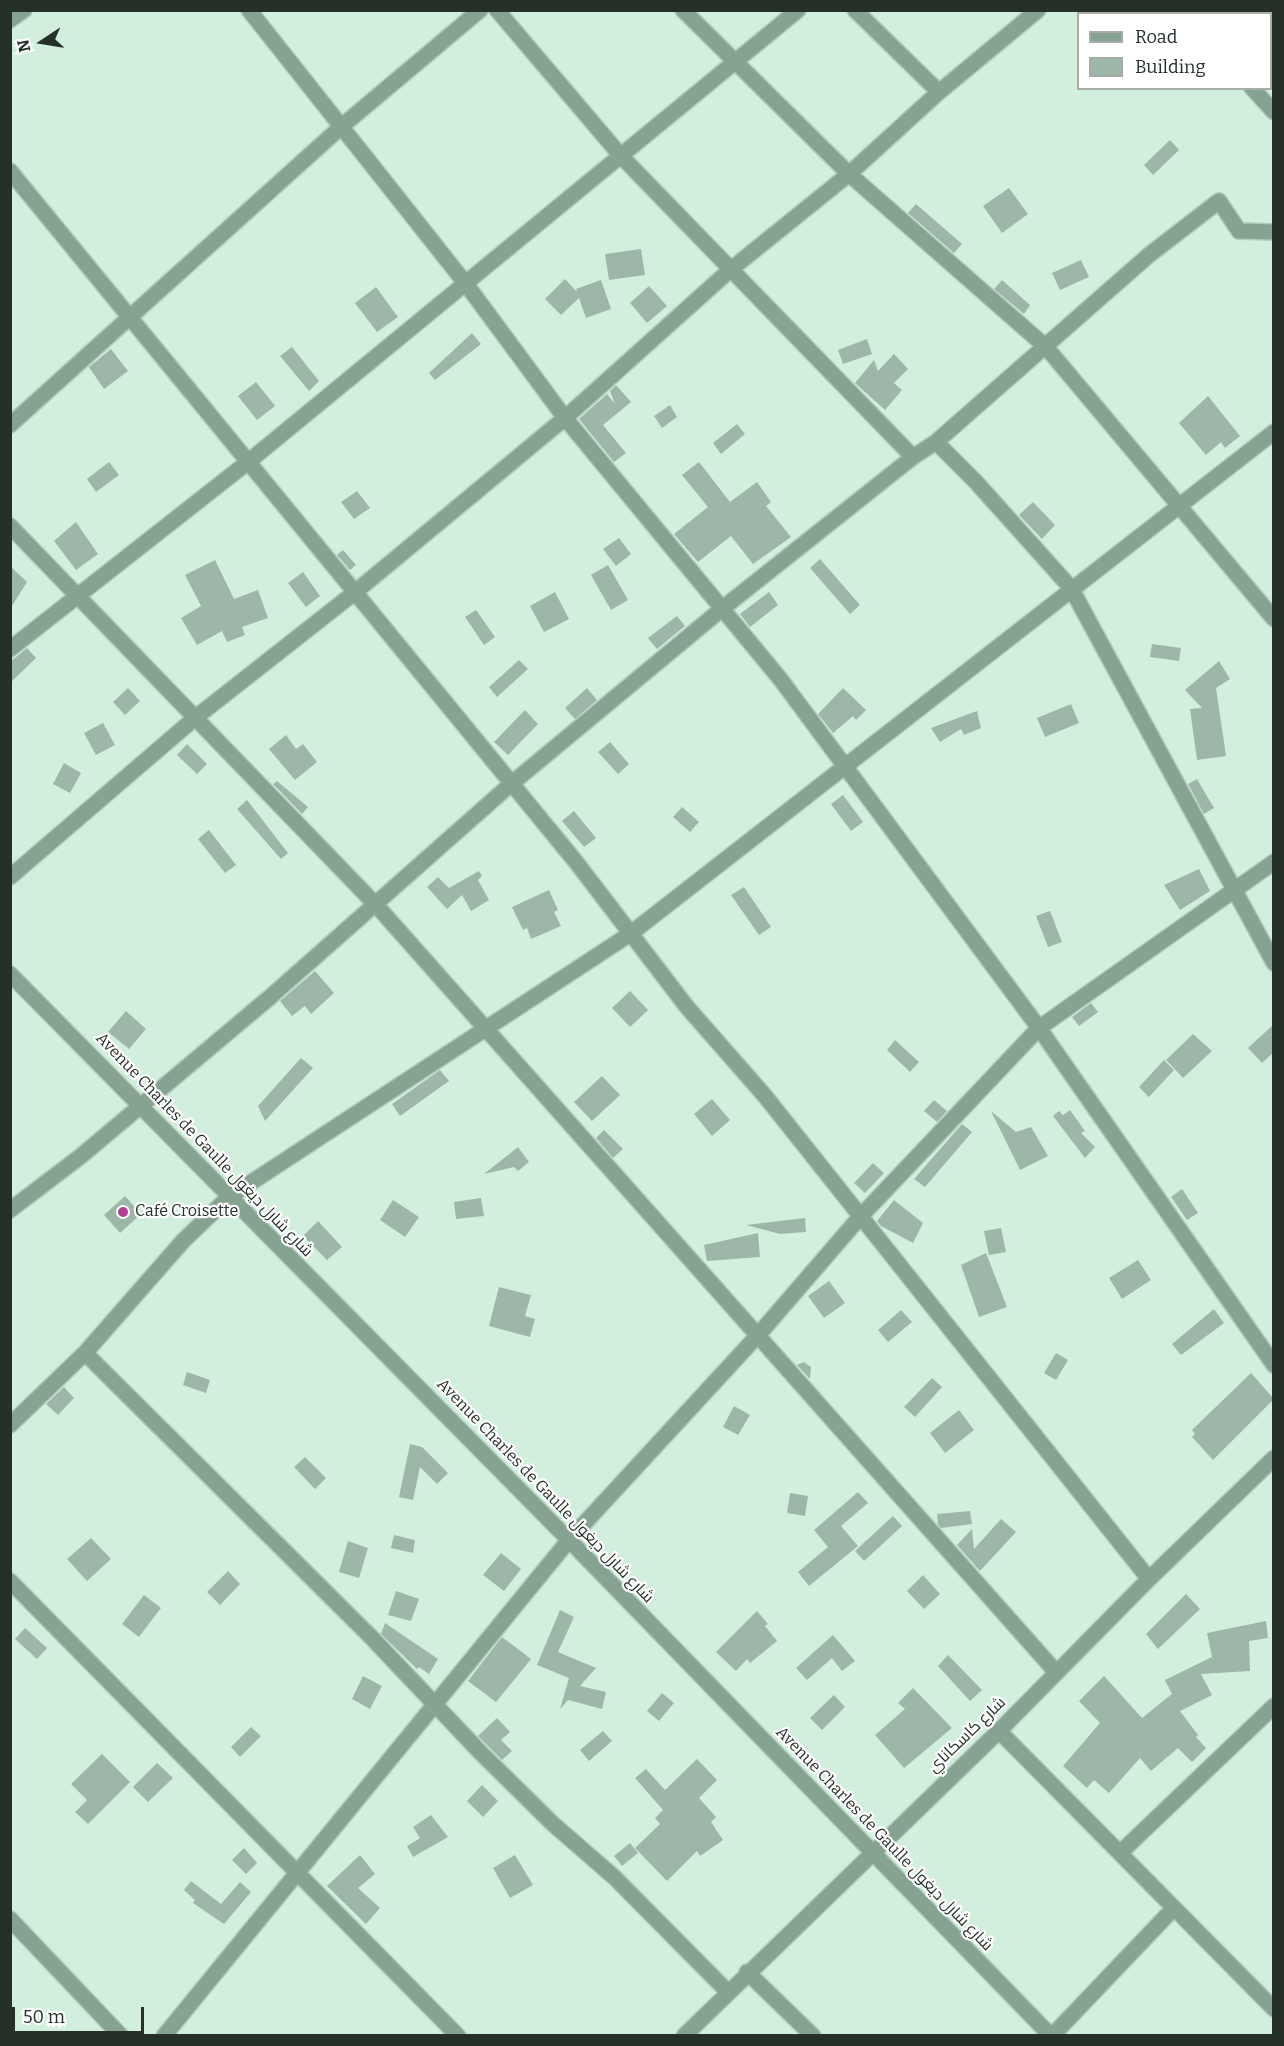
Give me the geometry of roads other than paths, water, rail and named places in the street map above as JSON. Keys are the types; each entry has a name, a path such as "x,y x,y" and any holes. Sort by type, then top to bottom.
{"street":[{"path":"10,20 24,10"},
{"path":"249,10 466,284 565,418 723,608 844,765 1039,1029 1274,1365"},
{"path":"10,425 342,126 480,10"},
{"path":"497,10 621,156 913,457"},
{"path":"683,10 849,174 1046,346 1274,619"},
{"path":"10,649 77,594 248,462 798,10"},
{"path":"855,10 939,92"},
{"path":"10,878 195,718 354,594 565,418 730,270 849,174 939,92 1038,10"},
{"path":"1254,90 1274,112"},
{"path":"10,171 132,317 354,594 511,784 687,1007 771,1104 1149,1578"},
{"path":"10,1210 141,1106 376,906 511,784 723,608 913,457 936,442 1149,255 1219,201 1239,231 1274,232"},
{"path":"10,1425 85,1353 183,1241 229,1197 630,934 1071,588 1181,507 1274,432"},
{"path":"936,442 976,482 1071,588 1274,963"},
{"path":"10,526 283,806 376,906 759,1334 1056,1672"},
{"path":"164,2036 569,1540 759,1334 860,1217 1039,1029 1274,862"},
{"name":"Avenue Charles de Gaulle شارع شارل ديغول","path":"10,974 569,1540 1051,2036"},
{"path":"85,1353 372,1638 553,1824 614,1877 728,1992"},
{"name":"شارع كاسكاناي","path":"684,2036 747,1972 999,1731 1149,1578 1274,1458"},
{"path":"10,1581 458,2036"},
{"path":"1120,1853 1274,1706"},
{"path":"999,1731 1274,2009"},
{"path":"1051,2036 1174,1908"},
{"path":"10,1919 121,2036"},
{"path":"747,1972 813,2036"}],"place":[{"name":"Café Croisette","path":"123,1212"}]}
